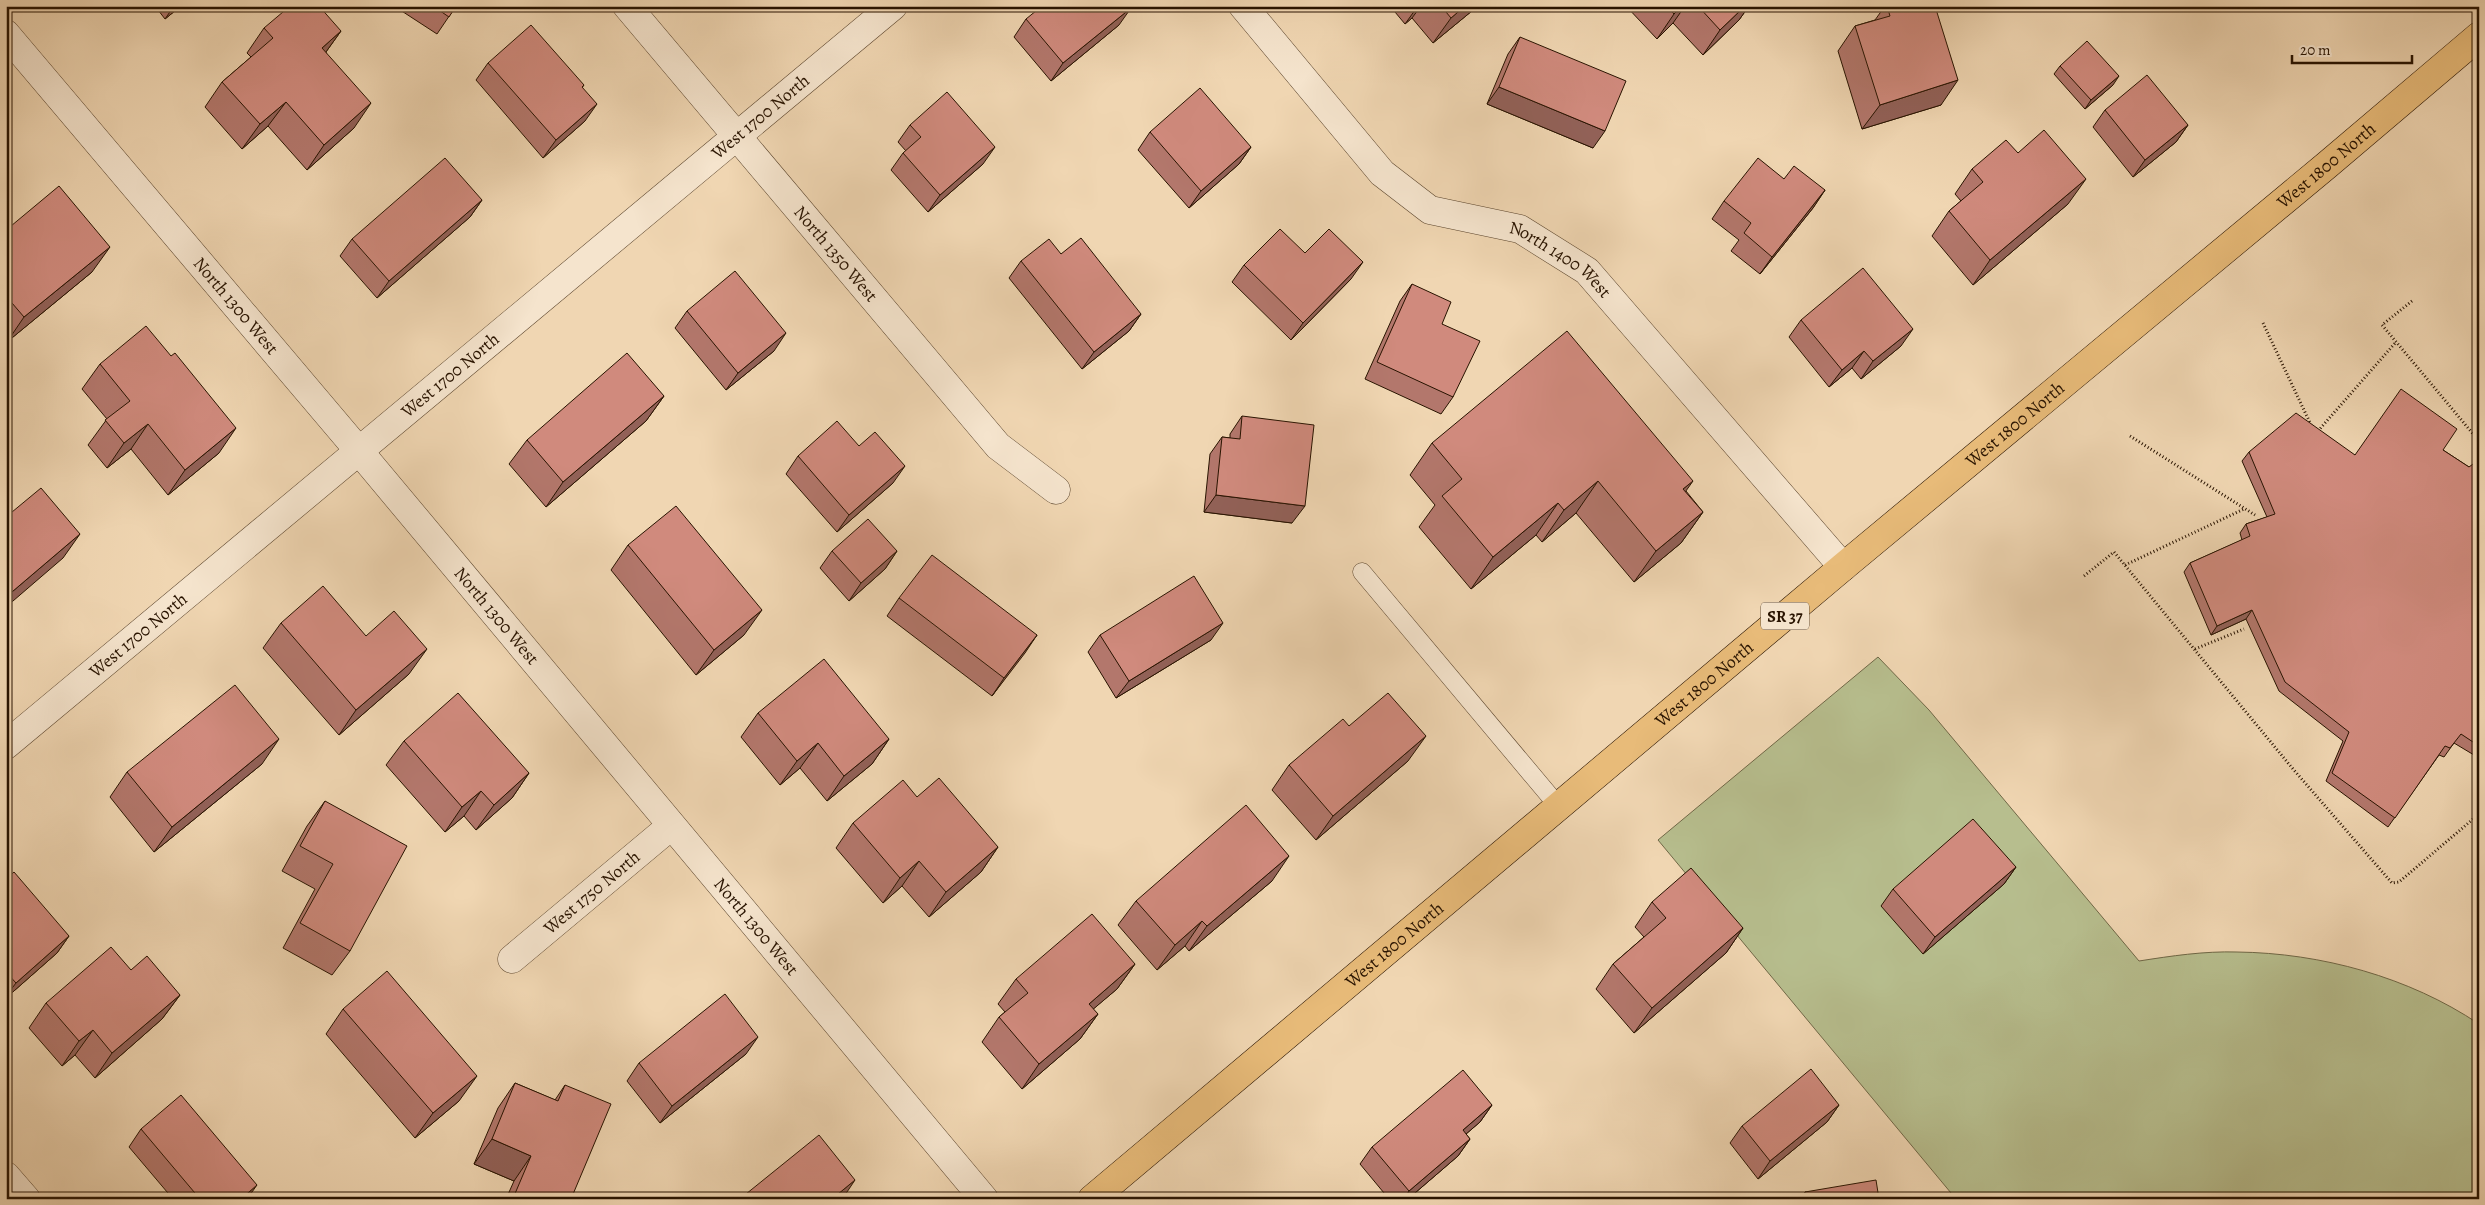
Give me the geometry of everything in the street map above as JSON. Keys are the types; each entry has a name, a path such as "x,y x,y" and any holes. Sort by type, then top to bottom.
{"main road":[{"name":"West 1800 North","path":"1092,1199 1843,567 2327,165 2479,36"}],"street":[{"name":"North 1350 West","path":"627,6 998,446 1056,490"},
{"name":"West 1700 North","path":"6,745 893,6"},
{"name":"North 1400 West","path":"1243,6 1382,173 1430,210 1520,228 1587,271 1843,567"},
{"name":"North 1300 West","path":"8,39 359,451 984,1199"},
{"name":"West 1750 North","path":"512,959 671,826"},
{"path":"6,1176 26,1199"}],"lane":[{"path":"1362,572 1559,806"}],"path":[{"path":"2412,301 2382,326 2479,441"},
{"path":"2263,324 2311,425 2325,437"},
{"path":"2318,432 2396,342"},
{"path":"2130,436 2255,515"},
{"path":"2125,565 2245,508"},
{"path":"2084,576 2114,552 2392,883 2398,882 2479,814"},
{"path":"2194,649 2244,629"}],"green space":[{"path":"1878,657 1929,710 2139,961 2200,953 2225,952 2269,953 2300,957 2332,963 2394,981 2452,1007 2479,1024 2479,1199 1956,1199 1658,840"}],"building":[{"path":"290,6 319,6 341,31 322,48 371,103 324,145 286,102 260,124 222,82 273,38 264,28"},
{"path":"433,6 456,6 449,17"},
{"path":"1042,6 1130,6 1131,8 1063,63 1026,19"},
{"path":"1441,6 1465,6 1451,18"},
{"path":"1667,6 1682,6 1674,14"},
{"path":"1698,6 1745,6 1720,30"},
{"path":"1887,6 1935,6 1958,80 1880,105 1855,26 1890,16"},
{"path":"531,25 584,85 582,87 597,104 556,140 488,63"},
{"path":"1520,37 1626,81 1605,131 1499,87"},
{"path":"2087,41 2119,76 2091,100 2060,66"},
{"path":"2147,75 2188,125 2145,160 2105,110"},
{"path":"1200,88 1251,147 1201,191 1150,132"},
{"path":"947,92 995,147 940,195 903,153 921,137 910,125"},
{"path":"2044,130 2086,179 1990,260 1949,211 1983,182 1972,169 2006,140 2018,153"},
{"path":"445,158 482,200 389,281 352,239"},
{"path":"1758,158 1784,179 1794,166 1825,190 1772,257 1744,233 1751,223 1724,201"},
{"path":"59,186 110,247 24,317 6,296 6,223 8,222 11,226"},
{"path":"1280,229 1305,253 1329,229 1363,262 1303,323 1244,265"},
{"path":"1081,238 1141,314 1094,352 1021,261 1049,239 1061,254"},
{"path":"1863,268 1913,329 1873,361 1864,351 1842,370 1801,320"},
{"path":"735,271 786,333 738,373 687,311"},
{"path":"1412,284 1451,302 1442,324 1480,341 1453,397 1377,362"},
{"path":"146,326 171,356 175,353 236,428 185,470 148,424 124,443 105,420 130,401 100,364"},
{"path":"1567,331 1693,481 1683,489 1703,512 1656,551 1598,481 1564,510 1558,503 1493,557 1442,496 1462,479 1432,443"},
{"path":"627,353 664,396 563,482 527,440"},
{"path":"2401,389 2457,429 2443,450 2469,467 2473,464 2479,467 2479,746 2461,734 2450,748 2445,746 2395,818 2332,773 2349,732 2285,682 2252,610 2217,626 2190,563 2250,536 2246,524 2275,514 2249,452 2296,413 2355,455"},
{"path":"1242,416 1314,425 1305,506 1216,495 1222,437 1240,439"},
{"path":"837,421 859,446 875,432 905,466 849,515 798,456"},
{"path":"41,488 80,534 6,597 6,517"},
{"path":"676,506 762,610 714,650 628,545"},
{"path":"868,519 897,551 861,583 832,551"},
{"path":"932,555 1037,635 1004,678 899,598"},
{"path":"1194,576 1223,623 1129,681 1100,635"},
{"path":"323,586 366,636 394,611 427,649 356,710 281,623"},
{"path":"824,659 889,739 844,776 818,743 797,761 758,713"},
{"path":"235,685 279,739 172,827 127,772"},
{"path":"458,693 529,773 494,805 481,791 462,807 404,741"},
{"path":"1388,693 1426,736 1333,816 1289,765 1343,719 1349,726"},
{"path":"939,778 998,847 946,892 919,861 900,878 853,823 903,780 917,797"},
{"path":"325,801 407,846 350,951 300,923 333,864 300,846"},
{"path":"1246,805 1289,856 1207,926 1202,921 1175,945 1136,901"},
{"path":"1973,819 2016,867 1935,937 1893,889"},
{"path":"1691,868 1743,928 1652,1008 1613,964 1666,918 1652,902"},
{"path":"14,872 69,936 16,983 6,972 6,879"},
{"path":"1092,914 1135,964 1089,1004 1098,1014 1039,1064 999,1017 1028,993 1016,979"},
{"path":"111,947 131,970 147,956 180,995 112,1053 93,1030 79,1041 46,1003"},
{"path":"387,971 477,1076 433,1113 343,1009"},
{"path":"725,994 758,1037 672,1106 639,1063"},
{"path":"1811,1069 1839,1105 1770,1161 1742,1126"},
{"path":"1463,1070 1492,1105 1463,1130 1470,1139 1409,1191 1372,1147"},
{"path":"515,1083 558,1101 565,1085 611,1104 571,1199 520,1199 514,1196 531,1156 492,1139"},
{"path":"181,1095 257,1185 241,1199 200,1199 141,1129"},
{"path":"819,1135 855,1180 832,1199 749,1199 746,1194"},
{"path":"1876,1180 1879,1199 1806,1199 1805,1192"},
{"path":"309,1195 312,1199 304,1199"}]}
